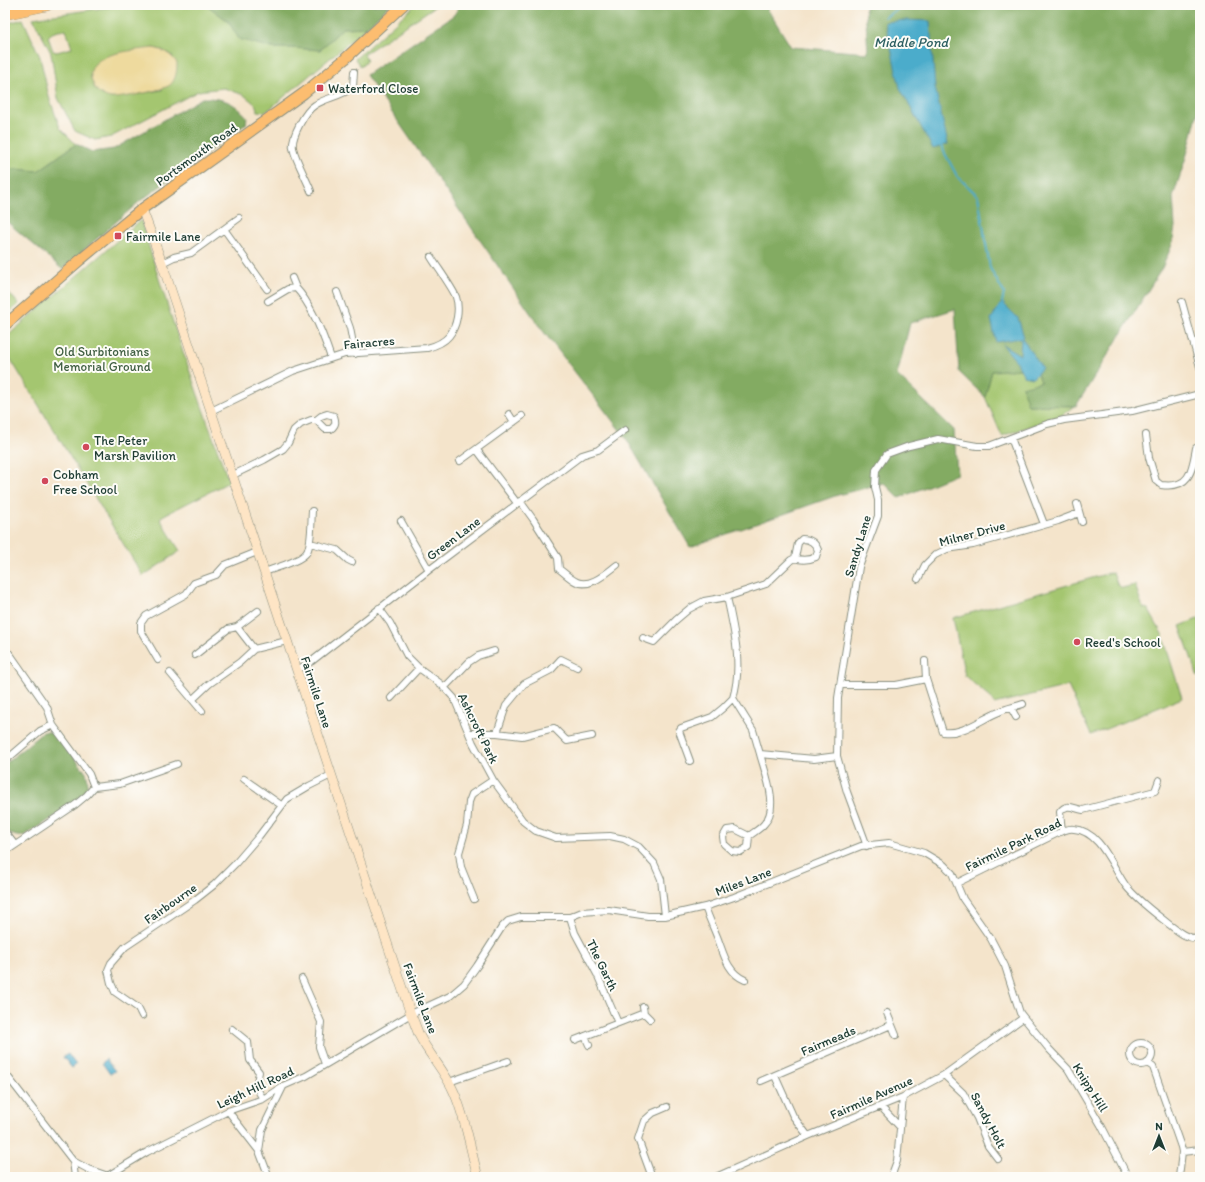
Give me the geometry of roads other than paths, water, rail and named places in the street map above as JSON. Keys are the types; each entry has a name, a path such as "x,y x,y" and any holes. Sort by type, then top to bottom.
{"highway":[{"path":"5,14 47,5"}],"main road":[{"name":"Portsmouth Road","path":"5,325 142,209 304,93 345,59 403,5"}],"street":[{"path":"311,191 293,147 298,128 304,116 314,105 346,93 353,87 354,72"},
{"name":"Fairmile Lane","path":"142,209 162,263 411,1014 420,1036 449,1082 465,1123 478,1177"},
{"path":"162,263 174,257 191,253 239,218"},
{"path":"224,229 267,289"},
{"name":"Fairacres","path":"211,411 293,371 331,358 345,354 427,348 438,345 449,336 455,324 458,310 455,296 431,257"},
{"path":"292,278 296,288 303,296 326,344 331,358"},
{"path":"268,300 288,289 296,288"},
{"path":"337,292 350,328 355,354"},
{"path":"1182,302 1200,367"},
{"name":"Sandy Lane","path":"866,846 847,792 837,756 838,698 859,567 878,516 878,500 875,486 876,470 887,454 909,446 938,439 977,446 989,446 1047,424 1064,420 1132,411 1200,394"},
{"path":"509,414 514,422"},
{"path":"460,461 522,416"},
{"path":"232,475 283,449 288,443 294,430 301,424 311,420 316,420"},
{"name":"Green Lane","path":"297,670 312,661 379,608 582,455 598,450 625,430"},
{"path":"1146,435 1156,481 1161,485 1178,484 1187,480 1193,467 1196,448 1200,447"},
{"path":"1011,438 1044,524"},
{"path":"477,450 533,519 558,558 559,569 576,582 583,584 591,582 617,565"},
{"path":"1077,504 1082,522"},
{"path":"264,572 301,558 307,552 310,543 312,511"},
{"name":"Milner Drive","path":"918,579 925,565 935,555 947,549 973,545 1079,513"},
{"path":"401,521 429,570"},
{"path":"310,543 337,550 352,562"},
{"path":"158,660 141,631 141,623 146,616 186,594 194,583 216,575 225,566 258,552"},
{"path":"643,638 654,642 689,609 704,601 727,597 766,584 795,558"},
{"path":"690,761 679,731 681,728 712,717 724,708 733,698 737,684 737,662 734,631 727,597"},
{"name":"Ashcroft Park","path":"379,608 390,623 407,656 454,698 493,780 523,820 536,831 556,838 610,836 624,839 639,847 654,863 661,879 665,916"},
{"path":"195,655 228,629 237,627 258,611"},
{"path":"237,627 254,649"},
{"path":"193,699 254,649 287,641"},
{"path":"7,650 47,707 53,726 89,774 94,787"},
{"name":"Ashcroft Park","path":"444,688 469,662 478,656 494,651"},
{"path":"497,733 506,706 524,684 552,670 561,659 577,667"},
{"path":"925,661 926,679 943,732 950,733 976,724 999,711 1023,704"},
{"path":"391,698 419,668"},
{"path":"170,673 202,711"},
{"path":"841,684 896,685 926,679"},
{"path":"733,698 752,730 760,754 771,798 771,811 765,823 750,836 748,847 740,852 732,851 724,844 724,837 727,830 735,829 750,836"},
{"path":"1011,708 1016,717"},
{"path":"5,761 40,731 53,726"},
{"path":"470,733 497,733 522,736 554,728 567,741 592,736"},
{"path":"760,754 814,759 837,756"},
{"path":"5,852 75,804 87,795 94,787 120,784 177,764"},
{"name":"Fairbourne","path":"142,1016 138,1008 115,992 108,970 111,963 125,947 214,885 245,853 287,799 331,775"},
{"path":"244,779 281,805"},
{"name":"Ashcroft Park","path":"474,899 461,867 459,853 467,825 469,802 472,794 493,780"},
{"path":"1062,831 1060,812 1066,807 1069,806 1083,810 1155,791 1159,780"},
{"name":"Fairmile Park Road","path":"957,883 1062,831 1072,828 1083,830 1091,835 1103,849 1126,886 1144,904 1186,936 1195,939 1200,938"},
{"path":"5,832 15,845"},
{"name":"Miles Lane","path":"411,1014 450,996 464,984 502,927 508,921 521,917 570,917 582,912 609,910 648,916 665,916 705,907 734,897 830,858 866,846 889,843 924,853 944,864 952,873 964,899 991,939 1005,966 1023,1018"},
{"path":"705,907 723,955 738,977 745,980"},
{"name":"The Garth","path":"570,917 575,933 597,974 618,1023"},
{"path":"302,980 321,1022 319,1047 325,1064"},
{"path":"575,1040 618,1023 643,1010 650,1019"},
{"path":"887,1013 896,1035"},
{"name":"Leigh Hill Road","path":"107,1176 147,1152 228,1111 263,1099 283,1086 306,1076 411,1014"},
{"name":"Fairmile Avenue","path":"716,1177 808,1136 903,1097 944,1075 1023,1018"},
{"name":"Knipp Hill","path":"1023,1018 1068,1069 1101,1125 1128,1177"},
{"name":"Fairmeads","path":"762,1081 891,1025"},
{"path":"232,1029 248,1042 250,1060 259,1072 256,1087 263,1099"},
{"path":"585,1036 588,1044"},
{"path":"449,1082 508,1061"},
{"path":"1147,1063 1153,1067 1182,1152 1179,1177"},
{"path":"5,1073 73,1161 88,1169 107,1176"},
{"name":"Sandy Holt","path":"944,1075 963,1093 977,1118 988,1146 998,1159"},
{"path":"775,1076 780,1090 794,1116 808,1136"},
{"path":"259,1151 262,1130 283,1086"},
{"path":"891,1177 897,1161 903,1097"},
{"path":"652,1177 638,1139 644,1121 654,1113 667,1107"},
{"path":"881,1107 900,1127"},
{"path":"228,1111 259,1151 269,1177"},
{"path":"1182,1152 1200,1150"},
{"path":"73,1161 75,1177"}],"water":[{"name":"Middle Pond","path":"908,20 930,21 935,87 948,144 933,149 900,88 885,22"},
{"path":"1002,302 1018,318 1024,337 1022,338 1042,368 1033,378 1024,376 1016,361 1002,344 1020,355 1021,338 996,342 991,319"},
{"path":"68,1054 76,1065 72,1068 63,1057"},
{"path":"106,1059 115,1071 110,1074 102,1063"}],"waterway":[{"path":"885,17 904,5"},
{"path":"941,146 957,176 978,196 990,268 1004,293 1002,302"}],"place":[{"name":"Waterford Close","path":"320,88"},
{"name":"Fairmile Lane","path":"118,236"},
{"name":"The Peter Marsh Pavilion","path":"86,447"},
{"name":"Cobham Free School","path":"45,481"},
{"name":"Reed's School","path":"1077,642"}],"park label":[{"name":"Old Surbitonians Memorial Ground","path":"102,358"}]}
